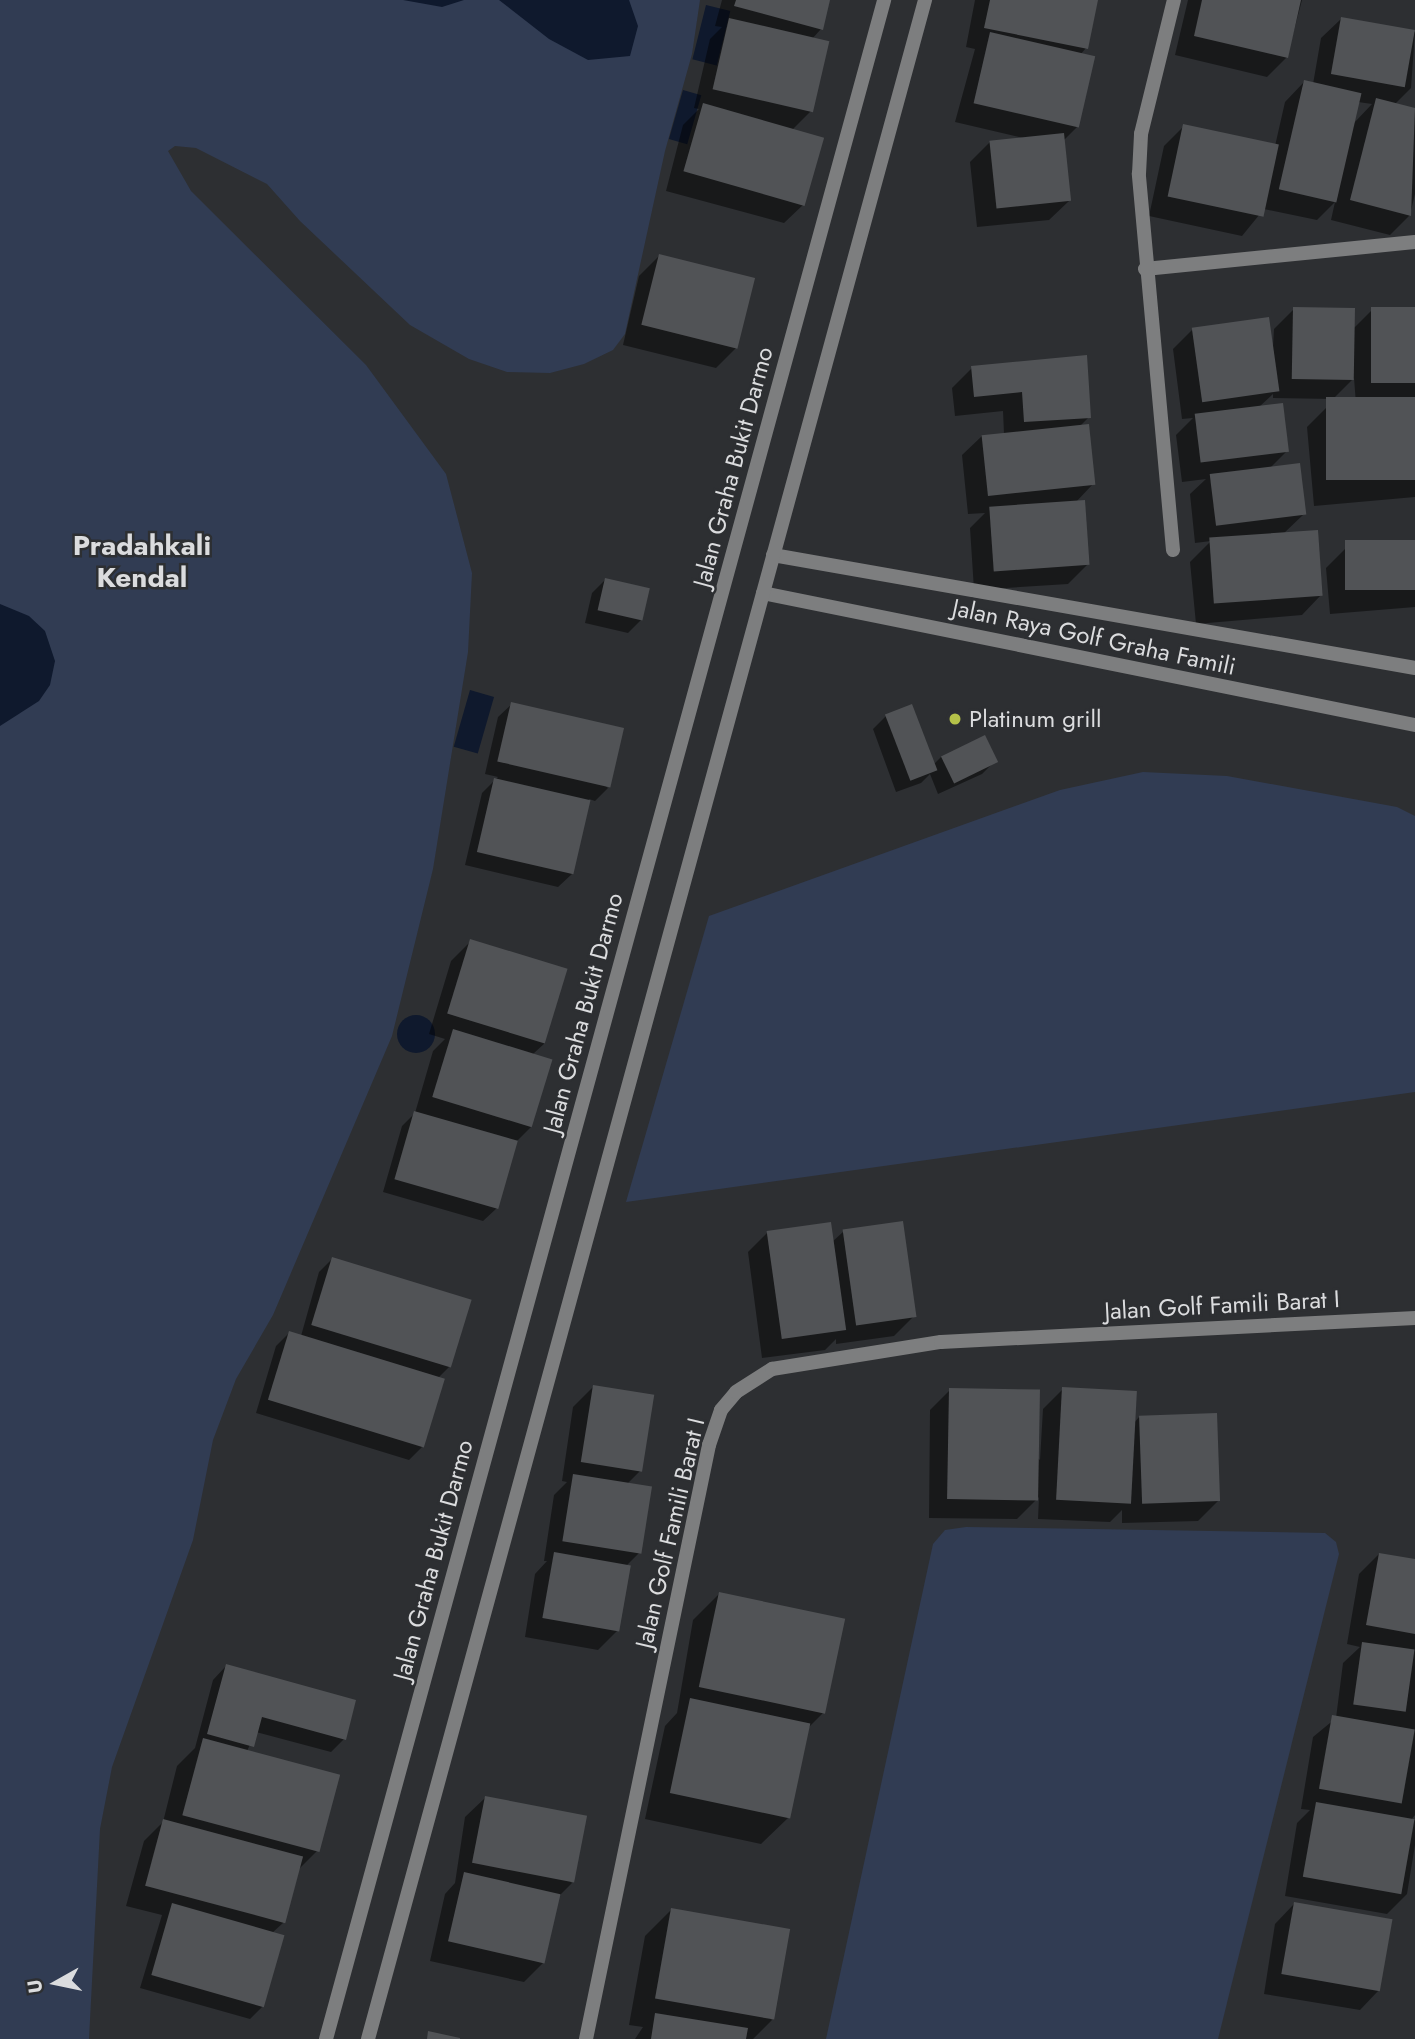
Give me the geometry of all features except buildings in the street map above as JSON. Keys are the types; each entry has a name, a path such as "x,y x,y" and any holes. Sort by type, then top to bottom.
{"street":[{"name":"Jalan Graha Bukit Darmo","path":"326,2039 884,0"},
{"path":"368,2039 925,0"},
{"path":"1172,550 1145,270 1141,134 1174,0"},
{"path":"1145,270 1415,242"},
{"name":"Jalan Raya Golf Graha Famili","path":"773,555 1415,667"},
{"name":"Jalan Raya Golf Graha Famili","path":"763,593 1415,725"},
{"name":"Jalan Golf Famili Barat I","path":"585,2037 709,1445 721,1410 737,1392 772,1369 941,1342 1415,1318"}],"shaded area":[{"path":"0,0 700,0 692,54 665,151 625,334 613,350 584,364 550,373 507,372 469,359 410,325 300,221 267,184 196,148 175,146 168,151 191,191 366,365 446,474 472,573 468,652 433,869 392,1036 273,1315 236,1379 213,1440 193,1540 112,1767 100,1829 89,2039 0,2039"},
{"path":"403,0 464,0 442,7"},
{"path":"499,0 629,0 638,26 630,56 588,60 549,39"},
{"path":"706,5 730,11 717,65 692,59"},
{"path":"683,90 701,95 687,144 669,139"},
{"path":"0,604 29,616 45,631 55,661 50,685 39,701 0,726"},
{"path":"470,690 494,697 478,754 454,747"},
{"path":"1143,772 1227,776 1397,807 1415,816 1415,1092 626,1202 709,916 1060,790"},
{"path":"416,1015 430,1020 435,1034 430,1048 416,1053 402,1048 397,1034 402,1020"},
{"path":"966,1527 1325,1533 1336,1542 1339,1554 1218,2039 826,2039 933,1544 945,1530"}],"place":[{"name":"Platinum grill","path":"955,719"}],"district":[{"name":"Pradahkali Kendal","path":"142,562"}]}
